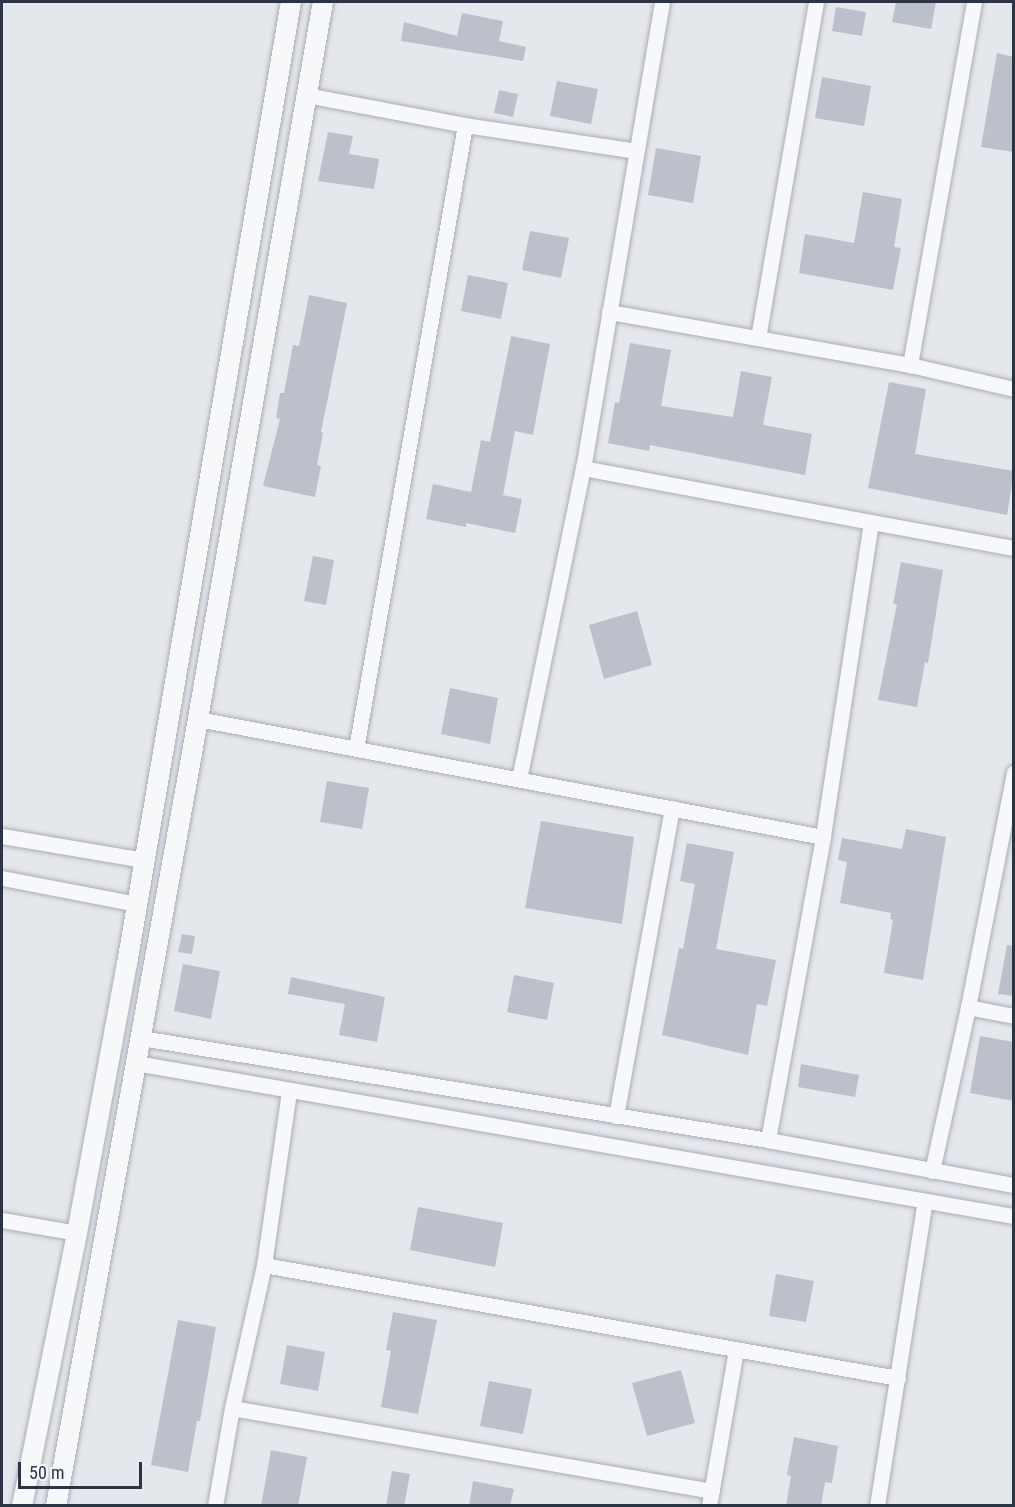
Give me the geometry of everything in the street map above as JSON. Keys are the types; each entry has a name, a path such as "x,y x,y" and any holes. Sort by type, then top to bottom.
{"street":[{"path":"22,1506 77,1233 137,904 291,2"},
{"path":"56,1506 198,719 323,2"},
{"path":"519,780 583,468 662,2"},
{"path":"758,338 816,2"},
{"path":"910,365 974,2"},
{"path":"306,95 465,125 636,151"},
{"path":"356,749 465,125"},
{"path":"609,312 910,365 1014,389"},
{"path":"583,468 1014,548"},
{"path":"768,1140 823,837 871,522"},
{"path":"198,719 823,837"},
{"path":"932,1171 968,1007 1014,772"},
{"path":"616,1116 672,808"},
{"path":"2,836 144,860"},
{"path":"2,878 137,904"},
{"path":"968,1007 1014,1016"},
{"path":"141,1038 768,1140 1014,1185"},
{"path":"136,1064 1014,1216"},
{"path":"214,1506 232,1408 264,1265 289,1091"},
{"path":"876,1506 925,1201"},
{"path":"2,1220 77,1233"},
{"path":"264,1265 898,1378"},
{"path":"232,1408 710,1498 736,1349"}],"building":[{"path":"896,2 936,2 931,29 892,22"},
{"path":"836,7 866,12 862,36 832,31"},
{"path":"462,13 503,21 499,41 526,47 523,61 401,41 404,22 457,36"},
{"path":"997,53 1014,57 1014,152 981,147"},
{"path":"822,77 871,86 864,126 815,118"},
{"path":"557,81 598,89 591,124 550,116"},
{"path":"499,90 518,94 513,117 494,113"},
{"path":"328,132 353,136 349,154 379,159 374,189 318,181"},
{"path":"656,148 701,156 693,203 648,195"},
{"path":"863,192 902,199 894,247 901,248 893,290 799,273 805,234 854,243"},
{"path":"530,231 569,238 561,278 522,270"},
{"path":"468,275 508,283 501,319 461,311"},
{"path":"309,295 347,303 321,432 323,433 317,465 321,466 315,497 263,486 280,419 276,418 280,393 284,393 293,345 299,346"},
{"path":"511,336 550,344 533,435 515,431 503,495 522,499 515,533 466,523 466,527 426,519 433,484 471,492 481,440 490,442"},
{"path":"630,343 671,350 661,406 733,417 741,371 772,377 763,425 812,434 805,475 650,445 649,451 608,443 615,402 619,403"},
{"path":"889,382 926,389 915,454 1014,471 1007,515 868,488"},
{"path":"313,556 334,560 326,605 304,601"},
{"path":"901,562 943,570 928,663 925,662 917,707 878,700 897,604 893,604"},
{"path":"637,611 652,665 604,679 589,625"},
{"path":"450,688 498,698 490,744 441,734"},
{"path":"327,781 369,788 362,829 320,822"},
{"path":"541,821 634,837 622,924 525,908"},
{"path":"906,829 946,837 923,980 884,973 893,920 890,919 891,913 840,903 847,862 838,860 842,838 902,849"},
{"path":"687,843 734,852 716,949 776,960 767,1006 757,1004 748,1055 662,1035 679,948 683,949 695,884 680,881"},
{"path":"182,934 195,936 192,954 178,952"},
{"path":"1007,945 1014,946 1014,996 998,994"},
{"path":"183,964 220,971 211,1019 174,1011"},
{"path":"514,975 554,983 547,1020 507,1012"},
{"path":"291,977 385,997 377,1042 339,1035 345,1004 288,994"},
{"path":"980,1036 1014,1042 1014,1101 970,1093"},
{"path":"801,1064 859,1075 855,1097 798,1087"},
{"path":"418,1207 503,1223 495,1267 410,1250"},
{"path":"776,1274 814,1281 806,1322 769,1316"},
{"path":"393,1312 437,1320 418,1414 381,1407 391,1351 386,1350"},
{"path":"178,1320 216,1327 200,1421 197,1421 188,1472 151,1465"},
{"path":"287,1345 325,1352 318,1391 280,1384"},
{"path":"681,1370 695,1423 647,1436 632,1383"},
{"path":"489,1381 532,1389 523,1434 480,1426"},
{"path":"794,1437 838,1446 832,1483 825,1482 821,1506 786,1506 791,1476 787,1475"},
{"path":"271,1450 307,1457 298,1506 261,1506"},
{"path":"392,1471 410,1474 404,1506 386,1506"},
{"path":"473,1481 514,1489 510,1506 469,1506"}]}
